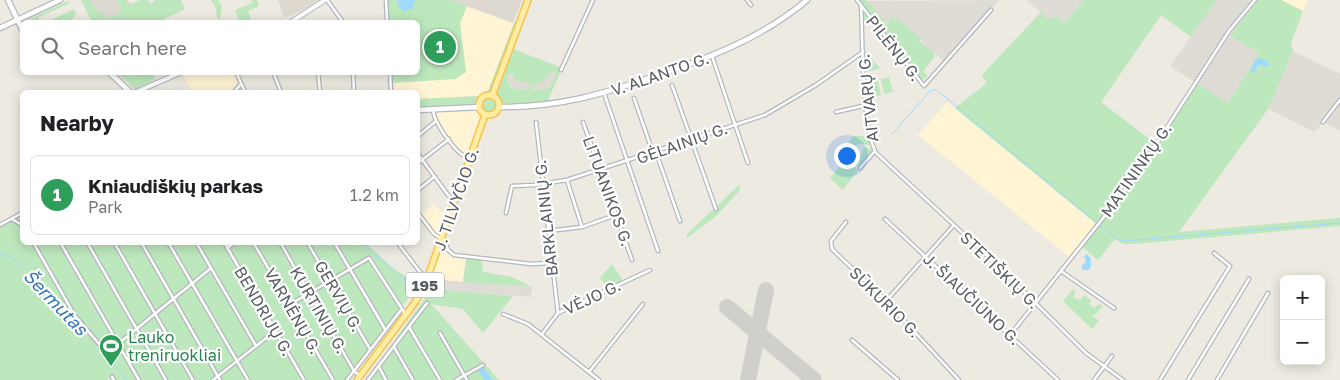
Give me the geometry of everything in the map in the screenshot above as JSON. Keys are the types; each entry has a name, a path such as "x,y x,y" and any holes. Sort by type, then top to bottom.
{"main road":[{"path":"8,0 20,25"},
{"path":"0,28 60,0"},
{"path":"492,96 528,0"},
{"name":"V. ALANTO G.","path":"499,107 565,103 604,93 712,56 763,31 807,0"},
{"path":"112,75 128,90"},
{"path":"492,96 497,100 499,107 494,114 485,115 479,107 482,98 492,96"},
{"path":"420,110 479,107"},
{"name":"J. TILVYČIO G.","path":"358,379 406,315 428,277 485,115"}],"street":[{"path":"296,20 326,0 341,20"},
{"path":"386,0 387,20"},
{"path":"561,70 592,0"},
{"path":"747,0 751,5"},
{"name":"PILĖNŲ G.","path":"857,0 924,86 991,10"},
{"name":"MATININKŲ G.","path":"1010,335 1131,183 1229,31 1255,0"},
{"name":"AITVARŲ G.","path":"861,5 867,104 874,151 880,158"},
{"name":"GĖLAINIŲ G.","path":"506,213 512,186 567,180 734,126 777,108 816,85 863,52"},
{"path":"712,56 748,163"},
{"path":"141,90 175,75"},
{"path":"237,75 244,90"},
{"path":"274,75 280,90"},
{"path":"318,75 320,90"},
{"path":"353,75 354,90"},
{"path":"390,75 391,90"},
{"path":"236,90 241,84"},
{"path":"672,85 716,209"},
{"path":"604,93 658,251"},
{"path":"634,98 680,221"},
{"path":"1322,122 1340,100"},
{"path":"836,112 867,104"},
{"path":"433,110 436,122 463,156 470,159"},
{"path":"420,134 436,122"},
{"name":"BARKLAINIŲ G.","path":"536,122 558,313"},
{"name":"LITUANIKOS G.","path":"583,122 632,260"},
{"path":"422,160 449,139"},
{"path":"860,168 874,151"},
{"path":"420,157 450,197 456,200"},
{"name":"STETIŠKIŲ G.","path":"880,158 954,225 1104,368 1123,380"},
{"path":"420,188 435,177"},
{"path":"567,180 582,227"},
{"path":"0,225 20,214"},
{"path":"548,231 582,227 616,215"},
{"path":"420,217 434,234 442,239 452,254 466,258 531,264 551,263"},
{"path":"12,219 20,225"},
{"name":"J. ŠIAUČIŪNO G.","path":"885,219 1058,380"},
{"name":"SŪKURIO G.","path":"846,222 831,241 831,247 886,301 958,379"},
{"path":"886,301 954,225"},
{"path":"35,245 75,316 99,346 108,353 211,268"},
{"path":"62,245 139,380"},
{"path":"89,245 166,380"},
{"path":"116,245 193,380"},
{"path":"143,245 220,380"},
{"path":"170,245 248,380"},
{"path":"198,245 256,346"},
{"name":"BENDRIJŲ G.","path":"226,245 304,380"},
{"path":"227,248 232,245"},
{"name":"VARNĖNŲ G.","path":"255,245 333,380"},
{"name":"KURTINIŲ G.","path":"282,245 358,379"},
{"name":"GERVIŲ G.","path":"309,245 370,349"},
{"path":"336,245 385,328"},
{"path":"399,245 420,272 428,277"},
{"path":"1160,380 1230,266 1214,253"},
{"path":"289,305 370,258 400,310 406,315"},
{"name":"VĖJO G.","path":"542,334 558,313 650,270"},
{"path":"1061,271 1114,308"},
{"path":"1188,380 1249,280"},
{"path":"1217,380 1268,293"},
{"path":"368,380 426,303"},
{"path":"589,372 643,304"},
{"path":"348,380 400,310"},
{"path":"503,314 528,324 599,380"},
{"path":"409,327 440,380"},
{"path":"213,380 275,331"},
{"path":"440,333 467,380"},
{"path":"852,340 898,380"},
{"path":"394,346 413,380"},
{"path":"1094,380 1112,356"},
{"path":"456,380 483,365"},
{"path":"378,367 386,380"}],"shaded area":[{"path":"89,0 126,0 136,7 105,20 99,20"},
{"path":"278,0 318,0 303,10 284,18"},
{"path":"450,0 522,0 513,23"},
{"path":"999,0 945,62 894,16 887,24 866,1"},
{"path":"1027,0 1084,0 1064,23 1054,18 1048,19"},
{"path":"1217,0 1258,0 1230,36 1259,53 1228,103 1170,66"},
{"path":"1281,0 1308,0 1303,11"},
{"path":"467,6 514,23 488,91 479,96 420,99 420,90 392,90 391,83 455,79 466,72 460,23"},
{"path":"1293,51 1340,74 1340,131 1324,122 1314,132 1268,109"},
{"path":"551,70 556,73 550,87 543,90 531,90 531,85"},
{"path":"183,75 241,75 242,78 232,90 191,90"},
{"path":"508,75 529,82 529,90 514,89 507,81"},
{"path":"947,102 1099,226 1072,259 918,135"},
{"path":"475,109 482,117 469,154 465,158 459,155 436,124 431,111"},
{"path":"435,204 440,211 447,213 438,238 420,216"},
{"path":"444,240 452,254 466,258 463,282 430,278"},
{"path":"437,280 532,287 531,297 436,289"}],"green space":[{"path":"81,0 90,0 99,13 102,11 106,19 122,12 117,0 126,0 128,5 140,0 148,0 150,4 156,0 181,0 185,9 164,20 91,20"},
{"path":"211,0 218,0 222,6 220,19 217,18 216,8"},
{"path":"251,0 257,0 259,6 248,11 251,20 239,20 235,10 253,3"},
{"path":"387,0 450,0 467,6 460,23 466,72 455,79 391,83 391,75 420,75 420,20 388,20"},
{"path":"859,0 866,0 887,24 893,16 921,38 919,41 934,52 935,56 923,71 928,76 919,82 869,17 862,23 864,9"},
{"path":"1084,0 1217,0 1191,37 1161,15 1101,102 1156,144 1196,83 1228,103 1259,53 1230,36 1258,0 1281,0 1303,11 1291,43 1293,51 1268,109 1179,232 1340,218 1340,226 1133,244 1123,244 1115,239 1098,260 1082,247 1099,226 955,108 987,83 982,75 1041,12 1048,19 1058,17 1064,23"},
{"path":"68,1 69,3 38,18 39,20 27,20"},
{"path":"74,9 76,14 70,20 51,20"},
{"path":"514,23 517,25 490,93 482,97 474,106 420,108 420,99 479,96 488,91"},
{"path":"511,48 562,68 546,105 500,103 496,94","holes":["551,71 556,73 550,87 543,90 531,90 532,85 543,81","508,75 513,75 517,82 529,82 529,90 512,88 507,81"]},
{"path":"867,54 880,68 866,72"},
{"path":"119,75 153,75 156,79 135,89"},
{"path":"889,77 893,92 884,94 881,79"},
{"path":"878,81 881,95 869,99 868,84"},
{"path":"489,96 495,99 498,105 495,111 489,114 483,111 480,105 483,99"},
{"path":"854,136 868,136 870,145 858,144 854,147 849,143 846,145"},
{"path":"865,147 871,149 872,152 859,167 856,165"},
{"path":"846,159 858,170 843,190 830,178"},
{"path":"740,184 740,190 716,216 687,238 687,234"},
{"path":"20,216 20,245 368,245 394,269 414,282 420,272 423,275 415,292 413,292 347,380 116,380 113,376 107,380 0,380 0,227"},
{"path":"466,258 482,260 483,272 512,277 532,287 463,282"},
{"path":"612,264 623,281 608,288 600,278"},
{"path":"428,285 436,286 436,289 513,296 483,333 463,309 431,304 499,380 493,380 479,370 484,380 366,380 425,298 421,296"},
{"path":"1073,289 1076,291 1073,298 1080,300 1084,295 1091,300 1089,304 1094,308 1099,304 1103,306 1092,317 1099,320 1092,329 1063,301"}],"water":[{"path":"397,0 415,0 412,9 404,11 399,7"},
{"path":"1257,58 1267,61 1269,65 1266,67 1259,64 1254,73 1250,70"},
{"path":"1087,254 1091,259 1091,267 1088,270 1082,270 1082,266 1086,262 1084,256"},
{"path":"483,367 493,380 484,380 478,370"}],"waterway":[{"path":"892,134 931,90 936,90"},
{"path":"938,91 1097,223"},
{"path":"1100,226 1119,240 1124,241 1340,223"},
{"path":"365,245 371,252 413,287"},
{"name":"Šermutas","path":"0,254 12,258 28,270 66,308 127,380"}],"runway":[{"path":"748,380 766,290"},
{"path":"727,307 814,380"}],"place":[{"name":"Kniaudiškių parkas","path":"440,47"},
{"name":"Lauko treniruokliai","path":"111,367"}]}
